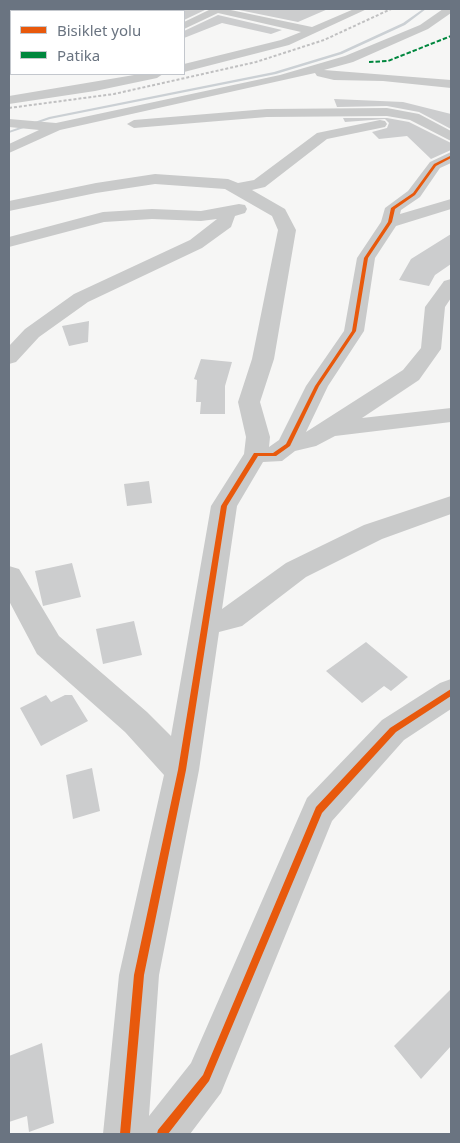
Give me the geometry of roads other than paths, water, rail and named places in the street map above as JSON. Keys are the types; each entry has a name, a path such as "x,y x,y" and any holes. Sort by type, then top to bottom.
{"street":[{"path":"185,25 218,9 314,31"},
{"path":"185,68 284,43 360,9"},
{"path":"9,149 56,127 313,70 389,44 424,27 450,9"},
{"path":"56,127 104,122 334,76 416,43 451,21"},
{"path":"313,70 334,76 383,77 451,84"},
{"path":"9,100 95,87 152,75"},
{"path":"9,123 39,124 56,127 180,122 267,113 387,112 414,117 449,143"},
{"path":"237,188 259,184 322,136 369,125 402,123 449,143"},
{"path":"288,445 316,386 354,331 366,258 390,222 393,208 414,194 449,143"},
{"path":"9,206 96,188 155,179 219,183 237,188 280,214 287,230 263,359 249,402 258,437 256,454 224,506 182,770 139,975 125,1134"},
{"path":"9,242 103,217 152,214 201,216 227,213 261,201"},
{"path":"390,222 451,204"},
{"path":"9,358 32,333 81,298 196,244 226,223 227,213"},
{"path":"256,454 274,455 288,445 308,441 329,430 411,375 431,349 435,307 451,285"},
{"path":"329,430 451,415"},
{"path":"204,624 232,618 296,570 373,532 451,505"},
{"path":"9,576 48,645 136,722 182,770"},
{"path":"162,1134 206,1078 319,810 393,730 451,692"}],"waterway":[{"path":"9,132 49,118 275,73 341,53 404,24 425,9"}],"railway":[{"path":"9,108 114,94 256,62 324,40 391,9"}]}
